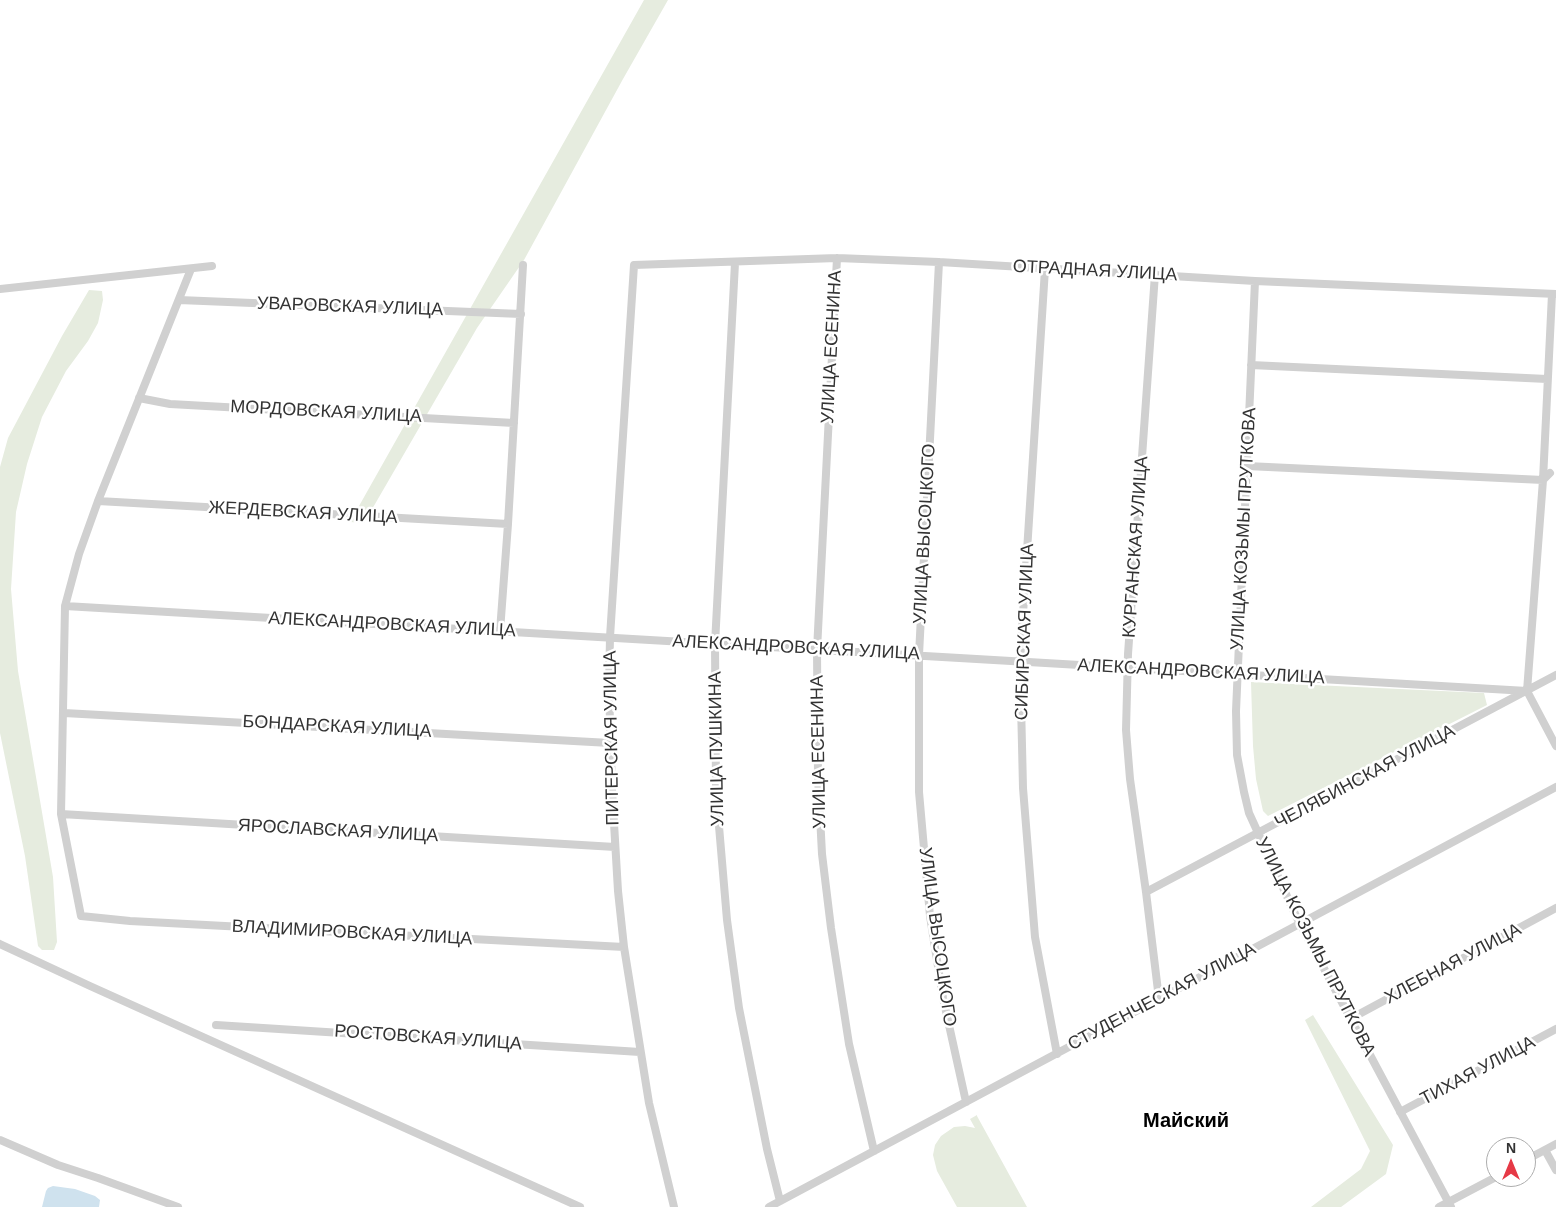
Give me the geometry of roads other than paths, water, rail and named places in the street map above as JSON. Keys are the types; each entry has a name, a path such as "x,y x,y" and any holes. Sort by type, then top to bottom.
{"street":[{"name":"ОТРАДНАЯ УЛИЦА","path":"634,265 837,258 939,262 1255,281 1554,294"},
{"name":"УЛИЦА ЕСЕНИНА","path":"837,258 817,650 818,778 822,854 831,928 849,1044 874,1151"},
{"name":"УЛИЦА ВЫСОЦКОГО","path":"939,262 920,656 919,792 930,916 943,998 966,1102"},
{"name":"УЛИЦА ПУШКИНА","path":"735,263 715,644 716,791 727,920 739,1008 766,1149 780,1201"},
{"path":"500,631 523,265"},
{"name":"ПИТЕРСКАЯ УЛИЦА","path":"634,265 610,637 610,743 615,847 624,947 649,1103 674,1207"},
{"path":"0,288 212,266"},
{"path":"61,814 65,606 71,579 98,502 192,269"},
{"name":"СИБИРСКАЯ УЛИЦА","path":"1045,269 1020,661 1023,788 1035,937 1056,1054"},
{"name":"КУРГАНСКАЯ УЛИЦА","path":"1155,274 1127,668 1126,730 1130,779 1159,999"},
{"name":"УЛИЦА КОЗЬМЫ ПРУТКОВА","path":"1255,281 1236,711 1238,755 1249,813 1300,924 1449,1205"},
{"path":"1554,294 1528,690 1556,746"},
{"name":"УВАРОВСКАЯ УЛИЦА","path":"179,300 521,314"},
{"path":"1252,365 1547,379"},
{"name":"МОРДОВСКАЯ УЛИЦА","path":"139,398 170,404 514,423"},
{"path":"1546,399 1556,400"},
{"path":"1247,466 1542,480 1550,473"},
{"name":"ЖЕРДЕВСКАЯ УЛИЦА","path":"98,502 508,524"},
{"name":"АЛЕКСАНДРОВСКАЯ УЛИЦА","path":"65,606 1528,690"},
{"name":"ЧЕЛЯБИНСКАЯ УЛИЦА","path":"1146,892 1556,675"},
{"name":"БОНДАРСКАЯ УЛИЦА","path":"64,713 610,743"},
{"name":"СТУДЕНЧЕСКАЯ УЛИЦА","path":"768,1207 1556,787"},
{"name":"ЯРОСЛАВСКАЯ УЛИЦА","path":"61,814 615,847"},
{"name":"ВЛАДИМИРОВСКАЯ УЛИЦА","path":"61,814 81,916 130,921 624,947"},
{"name":"ХЛЕБНАЯ УЛИЦА","path":"1350,1019 1556,908"},
{"path":"0,944 580,1207"},
{"name":"РОСТОВСКАЯ УЛИЦА","path":"216,1025 640,1052"},
{"name":"ТИХАЯ УЛИЦА","path":"1400,1112 1556,1029"},
{"path":"0,1140 58,1165 178,1207"},
{"path":"1536,1155 1556,1144"},
{"path":"1545,1150 1556,1170"},
{"path":"1439,1207 1449,1205 1486,1182"}],"water":[{"path":"53,1186 75,1189 95,1196 100,1200 99,1207 42,1207 46,1191"}],"district":[{"name":"Майский","path":"1186,1121"}]}
